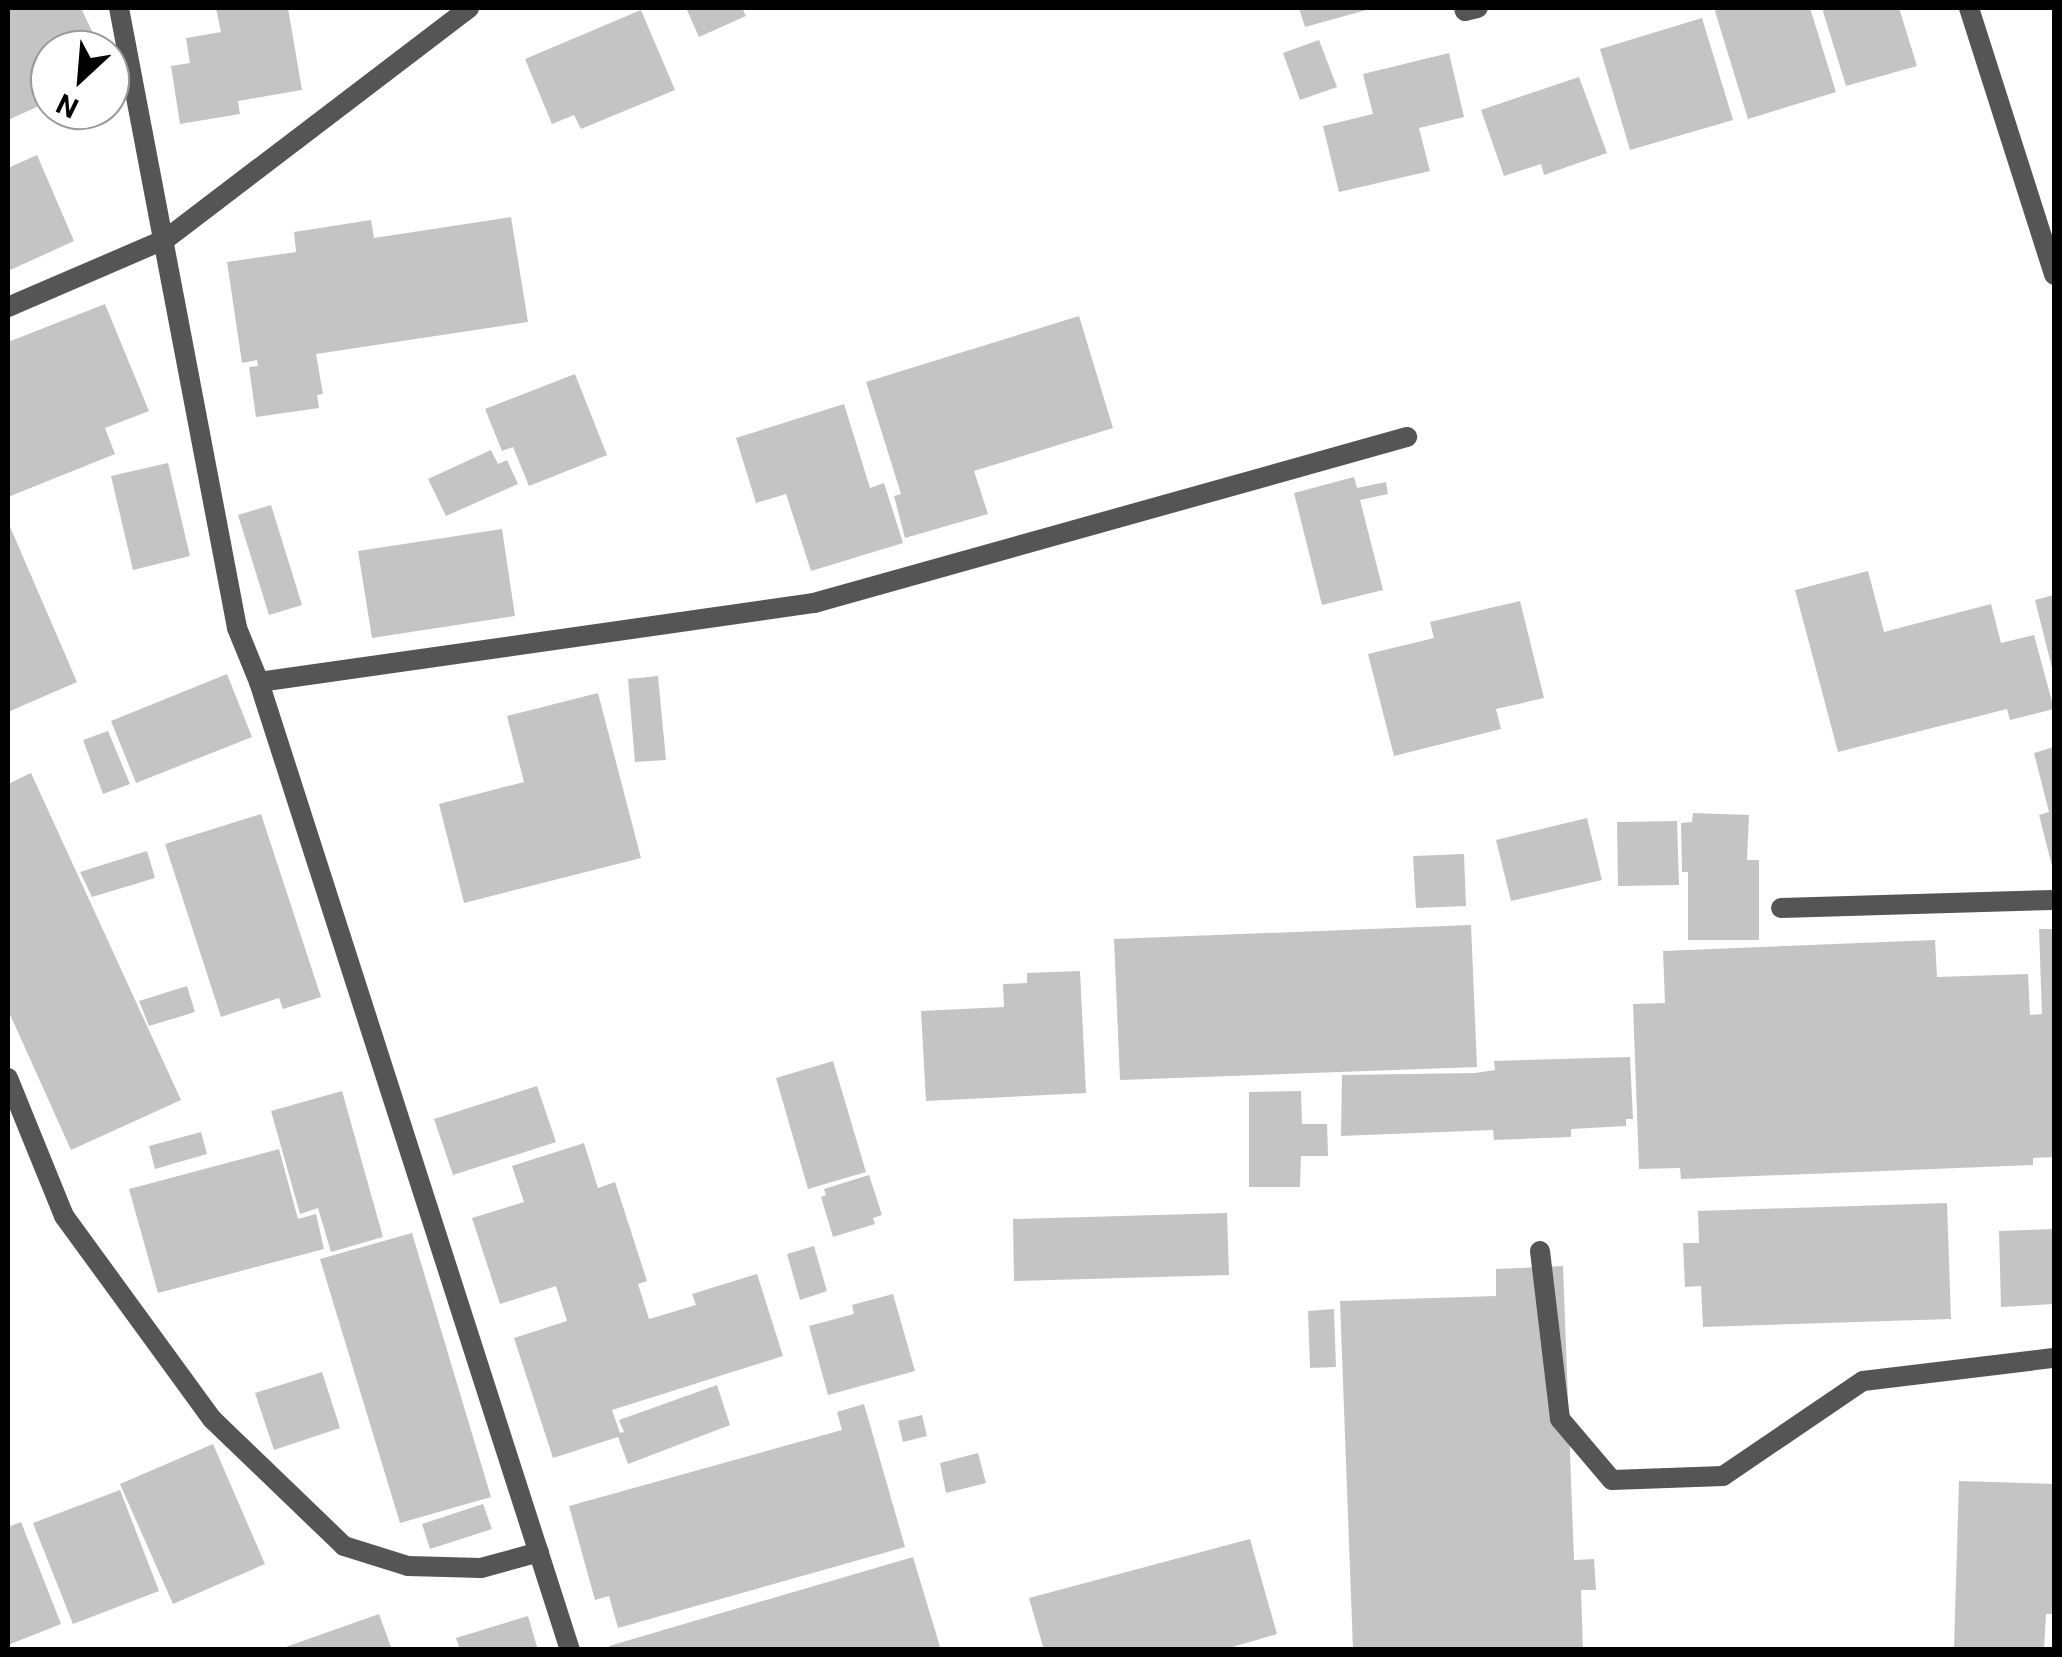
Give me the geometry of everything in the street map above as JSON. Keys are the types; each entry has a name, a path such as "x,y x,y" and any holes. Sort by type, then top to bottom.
{"street":[{"path":"120,8 237,628 259,682 570,1650"},
{"path":"8,307 166,238 469,8"},
{"path":"1464,8 1478,8"},
{"path":"1969,8 2054,275"},
{"path":"259,682 814,604 1407,438"},
{"path":"1781,908 2054,900"},
{"path":"8,1078 64,1216 212,1420 344,1546 408,1566 481,1568 539,1552"},
{"path":"1540,1251 1560,1419 1612,1480 1723,1476 1863,1381 2054,1358"}],"building":[{"path":"8,8 81,8 91,30 30,30 30,110 8,120"},
{"path":"216,8 288,8 302,90 238,101 240,114 180,124 171,66 190,63 186,38 221,32"},
{"path":"686,8 742,8 746,16 699,37"},
{"path":"1299,8 1370,8 1370,9 1305,27"},
{"path":"1714,8 1810,8 1836,92 1748,119"},
{"path":"1822,8 1899,8 1917,66 1846,86"},
{"path":"641,10 675,90 581,129 574,115 552,124 525,59"},
{"path":"1702,18 1733,120 1630,150 1600,49"},
{"path":"1319,40 1337,87 1300,100 1283,53"},
{"path":"1449,53 1464,117 1419,128 1430,171 1339,192 1323,126 1373,114 1363,74"},
{"path":"1579,77 1607,153 1544,175 1541,164 1504,176 1481,110"},
{"path":"37,155 74,241 8,271 8,168"},
{"path":"511,217 528,322 316,354 323,394 317,395 319,408 256,417 249,367 258,366 257,360 242,363 227,262 296,252 294,232 371,220 374,238"},
{"path":"105,304 149,411 105,428 115,454 8,497 8,342"},
{"path":"1079,316 1113,428 974,471 988,514 905,538 894,496 901,494 866,382"},
{"path":"575,374 607,455 529,486 513,447 502,451 485,409"},
{"path":"844,404 870,488 884,483 903,543 811,571 786,494 756,503 736,438"},
{"path":"491,450 498,464 507,460 518,484 446,516 428,479"},
{"path":"168,463 190,556 133,570 111,476"},
{"path":"1354,477 1357,488 1386,482 1388,494 1360,500 1383,590 1322,605 1294,493"},
{"path":"271,505 302,605 269,615 238,515"},
{"path":"8,522 77,682 8,712"},
{"path":"502,529 515,616 372,638 358,551"},
{"path":"1868,571 1884,632 1991,604 2001,643 2034,635 2054,709 2010,720 2007,709 1838,752 1795,590"},
{"path":"2054,595 2054,672 2053,672 2035,600"},
{"path":"1520,601 1544,698 1496,709 1501,729 1394,756 1368,654 1434,638 1430,622"},
{"path":"227,674 252,737 136,783 111,721"},
{"path":"658,676 666,760 635,762 628,679"},
{"path":"598,693 641,858 464,903 439,804 524,782 507,716"},
{"path":"108,731 130,784 103,794 83,740"},
{"path":"2054,747 2053,870 2039,815 2049,812 2034,753"},
{"path":"31,773 181,1100 71,1150 8,1010 8,784"},
{"path":"1693,813 1749,815 1747,860 1759,860 1759,940 1688,940 1688,872 1682,872 1681,823 1692,822"},
{"path":"261,814 321,997 283,1009 279,998 221,1017 165,844"},
{"path":"1587,818 1602,880 1511,901 1496,840"},
{"path":"1677,821 1679,885 1618,886 1617,822"},
{"path":"147,851 155,878 92,897 80,872"},
{"path":"1464,854 1466,906 1416,908 1413,856"},
{"path":"1471,925 1477,1067 1120,1080 1114,939"},
{"path":"2039,929 2054,929 2054,1157 2033,1158 2033,1165 1681,1179 1680,1168 1639,1169 1633,1004 1665,1003 1663,951 1935,940 1937,977 2028,974 2030,1015 2042,1014"},
{"path":"1080,971 1086,1093 926,1101 921,1011 1004,1007 1003,984 1027,983 1027,973"},
{"path":"187,986 195,1012 149,1026 139,1001"},
{"path":"1630,1057 1633,1119 1626,1119 1626,1126 1571,1129 1571,1137 1494,1140 1493,1130 1341,1136 1342,1075 1475,1073 1495,1070 1494,1061"},
{"path":"833,1061 866,1172 808,1189 776,1078"},
{"path":"537,1086 556,1142 453,1175 434,1119"},
{"path":"342,1091 383,1237 331,1252 318,1208 300,1214 271,1111"},
{"path":"1301,1091 1302,1124 1327,1124 1328,1156 1301,1156 1300,1187 1249,1187 1249,1092"},
{"path":"201,1132 207,1154 155,1169 149,1146"},
{"path":"584,1143 598,1188 615,1182 647,1281 638,1284 649,1319 696,1305 692,1294 757,1274 783,1356 612,1410 620,1433 624,1432 619,1420 717,1385 730,1425 628,1464 618,1437 553,1458 514,1338 567,1321 556,1286 500,1304 472,1218 524,1202 512,1166"},
{"path":"279,1149 298,1219 316,1214 324,1249 158,1293 129,1189"},
{"path":"869,1175 882,1215 873,1218 875,1224 833,1237 821,1197 826,1195 824,1189"},
{"path":"1947,1203 1951,1319 1703,1327 1701,1286 1685,1287 1683,1243 1699,1243 1698,1211"},
{"path":"1227,1213 1229,1275 1014,1281 1013,1219"},
{"path":"2054,1229 2054,1304 2001,1307 1999,1231"},
{"path":"412,1233 491,1497 400,1523 320,1259"},
{"path":"814,1246 827,1291 800,1300 787,1254"},
{"path":"1563,1266 1574,1560 1594,1559 1596,1590 1581,1590 1583,1650 1353,1650 1340,1301 1496,1296 1496,1269"},
{"path":"893,1294 915,1371 828,1395 809,1326 854,1314 852,1305"},
{"path":"1334,1309 1336,1367 1310,1368 1308,1311"},
{"path":"322,1372 340,1428 274,1450 255,1393"},
{"path":"864,1404 905,1547 618,1628 609,1596 595,1600 569,1506 842,1430 837,1412"},
{"path":"922,1415 927,1436 903,1442 898,1421"},
{"path":"213,1444 265,1564 173,1604 120,1484"},
{"path":"978,1453 986,1483 946,1493 940,1463"},
{"path":"1959,1481 2054,1484 2054,1614 2046,1614 2044,1650 1954,1648"},
{"path":"120,1490 159,1591 73,1624 33,1523"},
{"path":"483,1504 492,1529 430,1549 422,1524"},
{"path":"21,1522 61,1624 8,1645 8,1527"},
{"path":"1250,1539 1277,1634 1222,1650 1044,1650 1029,1598"},
{"path":"913,1557 941,1650 610,1650 609,1646"},
{"path":"379,1614 392,1650 280,1650 280,1649"},
{"path":"528,1616 538,1650 460,1650 456,1638"}]}
